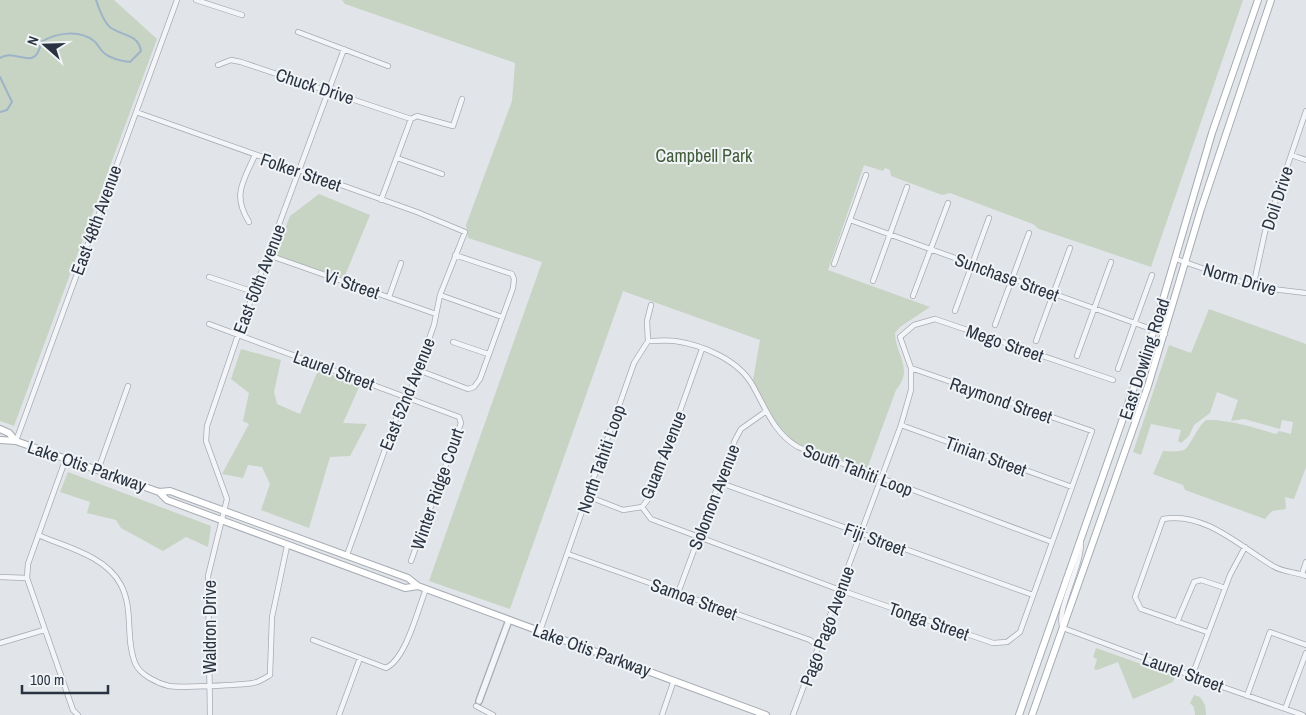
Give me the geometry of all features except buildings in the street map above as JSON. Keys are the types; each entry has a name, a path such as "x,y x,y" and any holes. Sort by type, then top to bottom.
{"main road":[{"name":"East Dowling Road","path":"1019,715 1154,330 1212,133 1258,0"},
{"name":"East Dowling Road","path":"1032,715 1165,334 1201,209 1271,0"},
{"name":"Lake Otis Parkway","path":"0,429 9,433 16,441"},
{"name":"Lake Otis Parkway","path":"0,440 16,441 159,492 170,491 225,510 408,578 418,586 766,715"},
{"name":"Lake Otis Parkway","path":"159,492 167,500 287,546 405,588 418,586"}],"street":[{"name":"East 48th Avenue","path":"16,441 177,0"},
{"path":"196,0 242,15"},
{"path":"298,32 388,66"},
{"name":"East 50th Avenue","path":"225,510 227,499 206,441 207,426 238,335 344,49"},
{"name":"Chuck Drive","path":"218,65 231,60 241,62 411,119 417,116 453,126 462,99"},
{"name":"Doil Drive","path":"1253,286 1265,232 1306,111"},
{"name":"Folker Street","path":"136,112 465,232"},
{"path":"381,200 411,119"},
{"path":"249,222 242,210 239,196 240,187 255,155"},
{"path":"1291,155 1306,160"},
{"path":"397,158 442,174"},
{"path":"834,264 866,175"},
{"path":"873,281 907,187"},
{"path":"913,296 948,203"},
{"path":"954,311 989,218"},
{"name":"Sunchase Street","path":"850,220 1165,334"},
{"name":"East 52nd Avenue","path":"347,555 401,405 408,397 418,370 434,325 440,295 465,232"},
{"path":"995,326 1029,233"},
{"path":"1036,341 1070,248"},
{"name":"Vi Street","path":"268,255 436,314"},
{"path":"418,370 468,388 474,387 480,378 513,288 514,280 512,274 455,255"},
{"name":"Norm Drive","path":"1176,260 1253,286 1270,290 1306,293"},
{"path":"1077,356 1111,262"},
{"path":"389,297 401,263"},
{"path":"1118,369 1152,275"},
{"path":"209,277 254,292"},
{"path":"440,295 502,317"},
{"path":"651,305 647,321 648,341 675,341 702,349"},
{"name":"Mego Street","path":"900,337 914,326 935,319 1113,380"},
{"name":"Laurel Street","path":"210,324 459,417"},
{"name":"Pago Pago Avenue","path":"794,715 901,425 911,390 910,368 900,337"},
{"name":"North Tahiti Loop","path":"540,631 634,363 648,341"},
{"path":"453,342 488,354"},
{"name":"South Tahiti Loop","path":"702,349 730,362 742,370 753,385 765,412 788,441 798,447 1052,542"},
{"name":"Guam Avenue","path":"588,496 623,510 642,507 649,498 702,349"},
{"name":"Raymond Street","path":"910,368 1092,431"},
{"path":"98,470 128,386"},
{"name":"Solomon Avenue","path":"678,593 718,482 741,429 765,412"},
{"name":"Winter Ridge Court","path":"411,561 461,423 459,417"},
{"name":"Tinian Street","path":"901,425 1072,487"},
{"name":"Tonga Street","path":"642,507 651,519 840,590 993,643 1006,642 1020,632 1092,431"},
{"path":"66,458 28,564 27,578 73,710 78,715"},
{"name":"Fiji Street","path":"718,482 1033,595"},
{"name":"Waldron Drive","path":"210,715 208,576 225,510"},
{"path":"1208,632 1141,609 1135,597 1163,519 1176,516 1226,534 1274,568 1304,575 1306,562"},
{"path":"38,535 90,556 108,569 121,584 130,616 129,642 136,666 152,680 171,687 255,683 270,675 272,617 287,546"},
{"path":"1063,628 1060,616 1079,563 1081,542"},
{"path":"1192,676 1225,588 1245,547"},
{"name":"Samoa Street","path":"568,554 810,640 819,647"},
{"path":"0,577 27,578"},
{"path":"1177,622 1194,582 1201,580 1225,588"},
{"path":"313,640 386,668 394,664 401,654 426,589"},
{"path":"493,715 477,703 509,620"},
{"name":"Laurel Street","path":"1063,628 1303,715"},
{"path":"0,643 44,630"},
{"path":"1247,696 1270,632 1306,645"},
{"path":"1285,709 1306,653"},
{"path":"339,715 360,658"},
{"path":"662,715 674,680"}],"green space":[{"path":"0,0 114,0 157,39 14,426 0,421"},
{"name":"Campbell Park","path":"342,0 1243,0 1151,267 1039,229 1033,224 950,193 942,195 891,176 890,170 885,168 883,171 864,165 828,270 930,307 900,327 895,333 903,362 904,375 896,390 867,469 794,442 767,413 753,380 760,340 623,291 510,609 429,581 542,262 468,238 466,225 512,101 515,63 345,4"},
{"path":"319,194 370,215 344,278 274,256 290,216"},
{"path":"1209,309 1306,344 1306,467 1294,499 1285,497 1286,509 1272,511 1265,519 1185,490 1183,485 1153,474 1163,451 1184,450 1206,420 1232,422 1276,434 1279,431 1291,434 1293,422 1282,420 1280,429 1244,419 1231,421 1238,400 1217,392 1210,413 1194,425 1189,436 1181,443 1178,441 1181,430 1151,424 1141,455 1133,452 1169,345 1191,353"},
{"path":"241,349 281,360 274,392 277,404 300,414 318,370 360,385 343,423 367,424 350,456 330,457 309,528 261,510 270,484 262,467 248,465 243,478 222,474 249,424 243,421 249,393 231,379"},
{"path":"68,472 211,526 208,547 186,537 163,551 121,528 116,520 87,513 90,502 60,492"},
{"path":"1096,648 1175,676 1173,682 1133,699 1118,662 1097,670 1094,669 1097,659 1093,657"},
{"path":"1194,695 1200,697 1205,705 1206,715 1195,715 1194,707 1190,703"}],"waterway":[{"path":"0,58 6,55 30,58 35,56 41,42 54,36 75,34 88,37 110,57 130,62 141,51 137,41 108,26 96,0"},
{"path":"0,77 12,102 7,110 0,112"}]}
